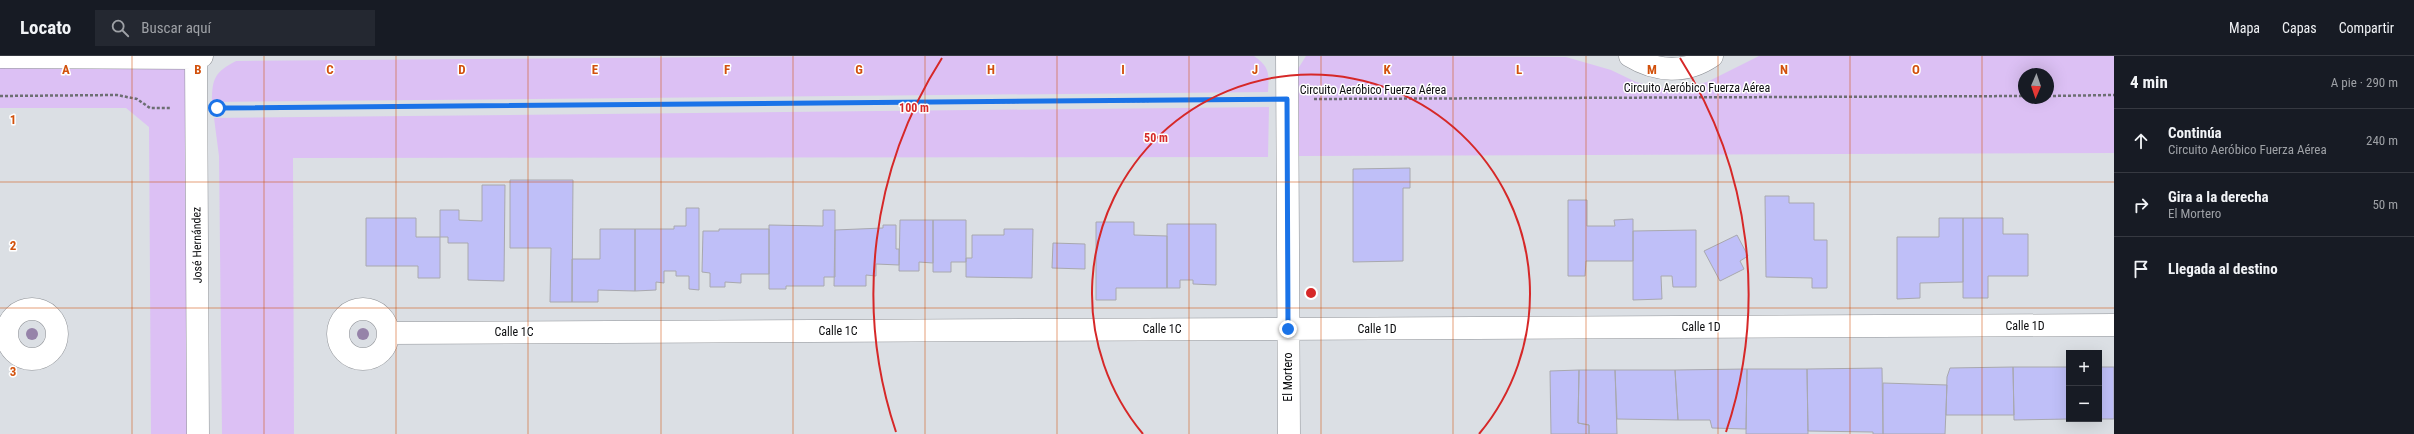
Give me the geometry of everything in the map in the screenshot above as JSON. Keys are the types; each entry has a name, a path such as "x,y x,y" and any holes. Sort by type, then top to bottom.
{"street":[{"name":"El Mortero","path":"1287,56 1288,434"},
{"path":"1618,56 1637,60 1661,69 1678,69 1695,65 1712,56"},
{"path":"0,57 198,57"},
{"name":"José Hernández","path":"198,57 198,434"},
{"name":"Calle 1D","path":"1288,329 2114,325"},
{"name":"Calle 1C","path":"388,333 1288,329"}],"path":[{"path":"0,96 117,95 137,100 150,108 171,108"},
{"path":"2054,96 2114,95"},
{"name":"Circuito Aeróbico Fuerza Aérea","path":"217,108 1287,99 2018,96"}],"shaded area":[{"path":"0,56 196,56 198,434 151,434 149,127 126,108 0,108"},
{"path":"848,56 1254,56 1266,67 1268,76 1268,92 212,102 213,87 216,77 219,72 236,61"},
{"path":"1306,56 1566,57 1611,70 1636,82 1658,88 1685,88 1707,82 1759,56 2114,56 2114,153 1299,156 1296,72"},
{"path":"1269,107 1268,157 293,158 294,434 222,434 219,156 214,118"}],"building":[{"path":"1410,168 1410,188 1403,188 1403,261 1353,262 1353,169"},
{"path":"510,180 573,180 572,302 550,302 551,248 510,248"},
{"path":"482,185 505,185 504,281 468,280 468,243 448,243 448,237 440,237 440,210 459,210 459,220 482,221"},
{"path":"1765,196 1789,196 1789,203 1814,203 1814,240 1827,240 1827,288 1812,288 1812,278 1766,277"},
{"path":"1568,200 1587,200 1587,226 1615,226 1614,220 1633,219 1633,261 1586,261 1585,276 1568,276"},
{"path":"686,208 699,208 699,290 689,289 689,276 676,276 676,271 664,271 664,283 656,282 656,290 635,291 635,229 674,229 674,226 686,226"},
{"path":"823,210 835,210 835,277 824,277 824,286 786,286 786,289 769,289 769,225 823,226"},
{"path":"366,218 416,218 416,237 440,237 440,278 418,278 418,266 366,266"},
{"path":"1939,218 1963,218 1963,282 1920,283 1920,298 1897,299 1897,237 1939,237"},
{"path":"1963,218 2003,218 2003,234 2028,234 2028,276 1988,276 1988,298 1963,298"},
{"path":"900,220 933,220 933,263 919,262 919,271 899,271"},
{"path":"933,220 966,220 966,262 951,262 951,272 933,272"},
{"path":"1096,222 1134,222 1134,235 1167,236 1167,288 1116,288 1116,300 1096,300"},
{"path":"1167,224 1216,224 1216,285 1193,284 1193,280 1180,280 1180,288 1167,288"},
{"path":"883,225 896,225 896,249 899,249 899,265 876,264 876,276 866,275 866,286 834,286 835,230 883,228"},
{"path":"600,229 635,229 635,291 598,290 598,302 572,302 572,259 600,259"},
{"path":"719,229 769,229 769,274 741,274 741,283 725,282 725,287 710,287 710,273 702,272 703,231 719,231"},
{"path":"1004,229 1033,229 1032,278 966,277 966,258 972,258 972,235 1004,235"},
{"path":"1696,230 1696,287 1673,287 1672,276 1661,276 1662,299 1633,300 1633,231"},
{"path":"1737,235 1748,256 1740,261 1744,269 1720,281 1704,251"},
{"path":"1053,243 1085,244 1085,269 1052,268"},
{"path":"2013,367 2066,367 2066,419 2014,420"},
{"path":"2013,367 2014,415 1946,415 1947,377 1950,368"},
{"path":"2102,367 2114,367 2114,419 2102,419"},
{"path":"1882,368 1883,434 1873,434 1873,432 1808,431 1807,369"},
{"path":"1747,369 1807,369 1808,434 1746,434"},
{"path":"1747,369 1746,429 1712,428 1710,420 1678,420 1675,370"},
{"path":"1579,370 1615,370 1617,434 1589,434 1589,425 1578,423"},
{"path":"1579,370 1578,423 1589,425 1589,434 1551,434 1550,371"},
{"path":"1615,370 1675,370 1678,420 1617,419"},
{"path":"1883,383 1947,385 1945,434 1883,434"}],"route":[{"path":"217,108 1287,99 1288,329"}]}
